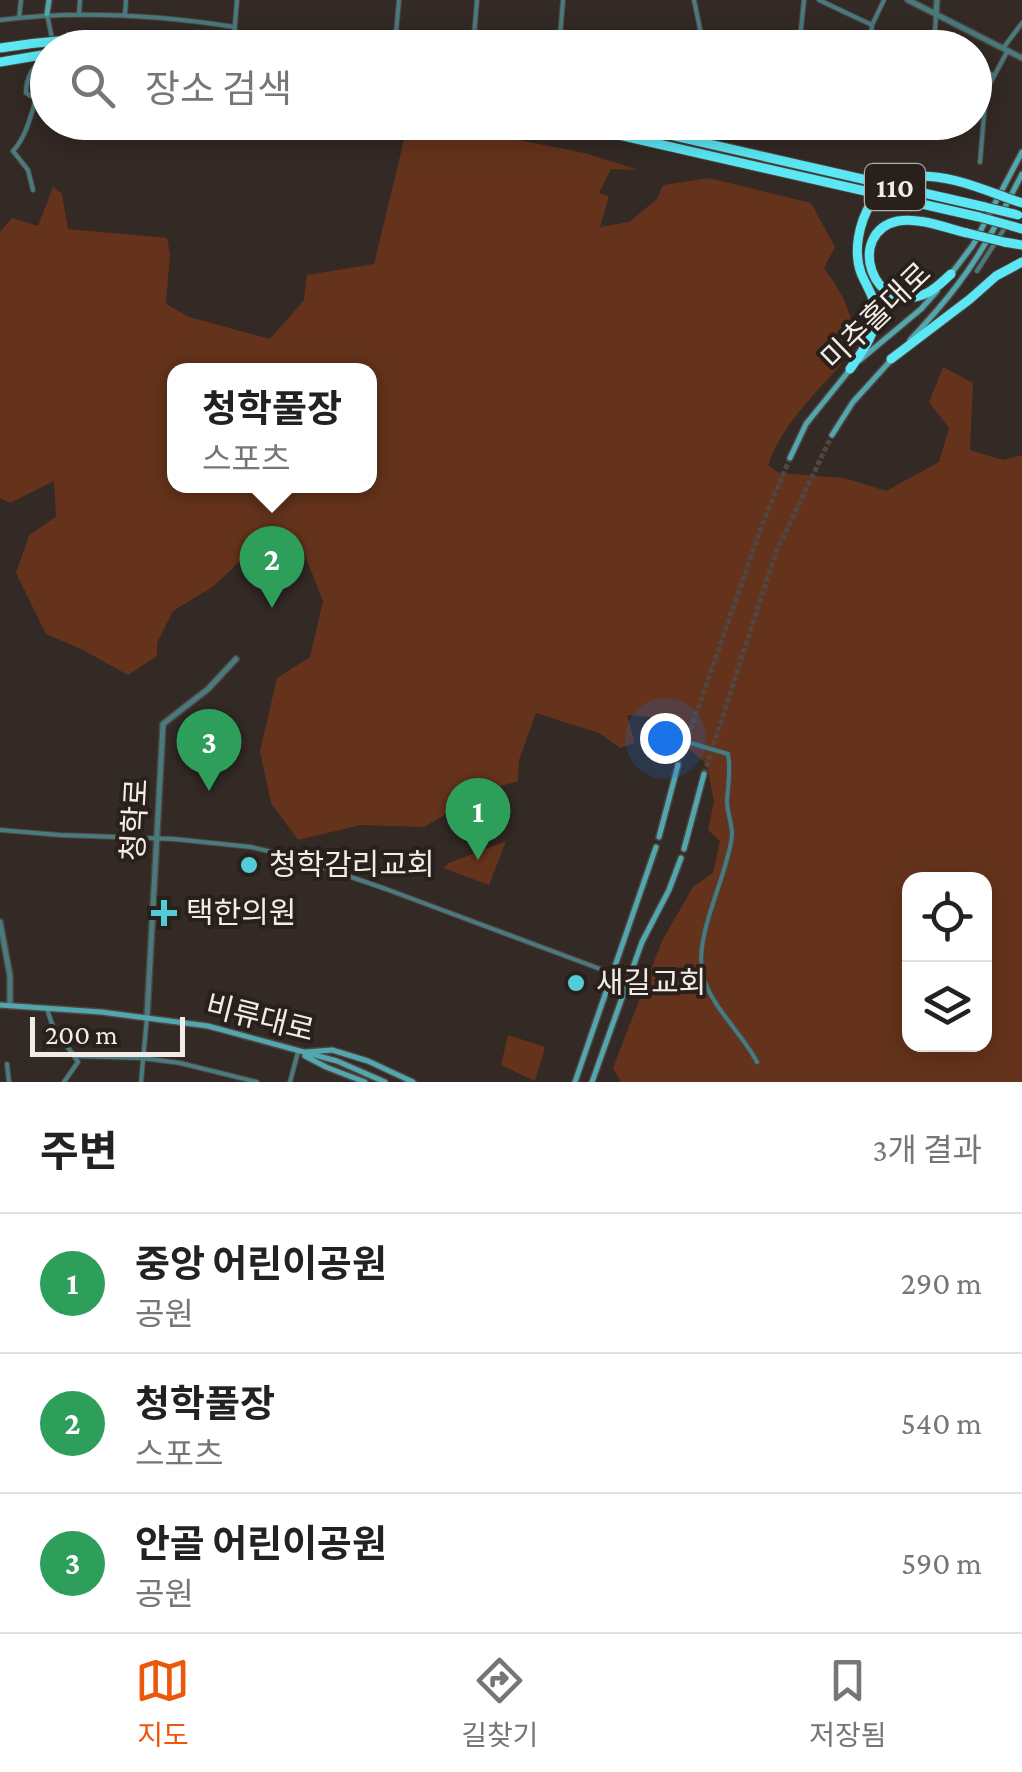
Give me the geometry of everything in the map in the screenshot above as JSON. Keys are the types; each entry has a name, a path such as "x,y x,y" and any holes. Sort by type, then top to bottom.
{"highway":[{"path":"0,48 30,45"},
{"path":"0,62 30,58"},
{"name":"110","path":"665,140 1017,228"},
{"name":"110","path":"804,172 1020,216"},
{"path":"850,370 869,340 875,320 875,304 860,271 858,253 862,221 882,190 893,182 923,175 1022,202"},
{"path":"951,274 921,295 894,294 872,276 872,245 881,230 901,220 1022,245"},
{"path":"892,359 1002,271 1022,262"}],"main road":[{"path":"47,14 49,0"},
{"name":"미추홀대로","path":"790,458 806,424 850,370 920,308 973,245 1022,152"},
{"name":"미추홀대로","path":"832,434 853,402 949,298 986,243 1022,174"},
{"path":"660,838 678,765"},
{"path":"684,849 704,774"},
{"path":"575,1082 656,846"},
{"path":"592,1082 642,942 681,858"},
{"name":"비류대로","path":"0,1005 208,1026 337,1061 385,1082"},
{"path":"298,1052 332,1050 413,1082"},
{"path":"298,1052 326,1068 365,1082"}],"street":[{"path":"19,18 21,0"},
{"path":"79,15 80,0"},
{"path":"124,16 126,0"},
{"path":"235,30 238,0"},
{"path":"396,30 399,0"},
{"path":"474,30 477,0"},
{"path":"561,30 563,0"},
{"path":"694,0 700,30"},
{"path":"802,30 804,0"},
{"path":"819,0 872,25"},
{"path":"871,30 884,0"},
{"path":"908,0 968,30"},
{"path":"936,30 937,0"},
{"path":"47,14 50,30"},
{"path":"0,20 47,14 194,20 235,26"},
{"path":"992,80 1022,22"},
{"path":"992,42 1022,58"},
{"path":"30,119 13,151 28,170 33,190"},
{"path":"980,162 982,140"},
{"path":"977,271 1022,202"},
{"name":"청학로","path":"147,1017 163,724 208,689 236,660"},
{"path":"646,730 728,754 727,804 732,834 706,929 702,975 757,1062"},
{"path":"0,830 251,847 386,888 603,970"},
{"path":"0,922 10,976 10,1006"},
{"path":"47,1008 52,1024 78,1062 65,1081 78,1082"},
{"path":"141,1082 147,1017"},
{"path":"290,1082 298,1052"},
{"path":"75,1056 180,1063 258,1082"},
{"path":"7,1064 10,1082"}],"shaded area":[{"path":"404,140 518,140 585,153 639,170 611,169 599,193 609,196 600,227 629,222 657,199 663,185 709,178 811,203 835,247 824,268 846,305 852,337 844,360 795,417 768,465 779,473 844,478 886,491 939,462 949,428 929,402 943,367 973,383 970,450 1003,460 1022,455 1022,1082 621,1082 613,1068 662,941 693,887 713,873 720,841 708,830 714,802 707,764 650,717 627,715 635,743 620,748 599,733 536,713 519,760 518,781 487,790 424,827 361,825 298,840 271,803 260,751 277,678 310,657 323,601 302,548 261,541 214,586 173,611 157,643 157,656 128,675 46,634 16,573 29,535 56,517 54,481 10,503 0,498 0,232 12,218 38,226 53,187 62,194 68,229 167,238 170,254 166,304 189,317 270,339 304,300 307,275 374,264"},
{"path":"506,841 489,885 443,868 449,863"},
{"path":"508,1035 545,1047 535,1081 501,1065"}],"tunnel":[{"path":"704,774 776,552 832,435"},
{"path":"678,765 764,520 790,458"}],"place":[{"name":"청학풀장","path":"272,608"},
{"name":"안골 어린이공원","path":"209,791"},
{"name":"중앙 어린이공원","path":"478,860"},
{"name":"청학감리교회","path":"249,865"},
{"name":"택한의원","path":"164,913"},
{"name":"새길교회","path":"576,983"}]}
